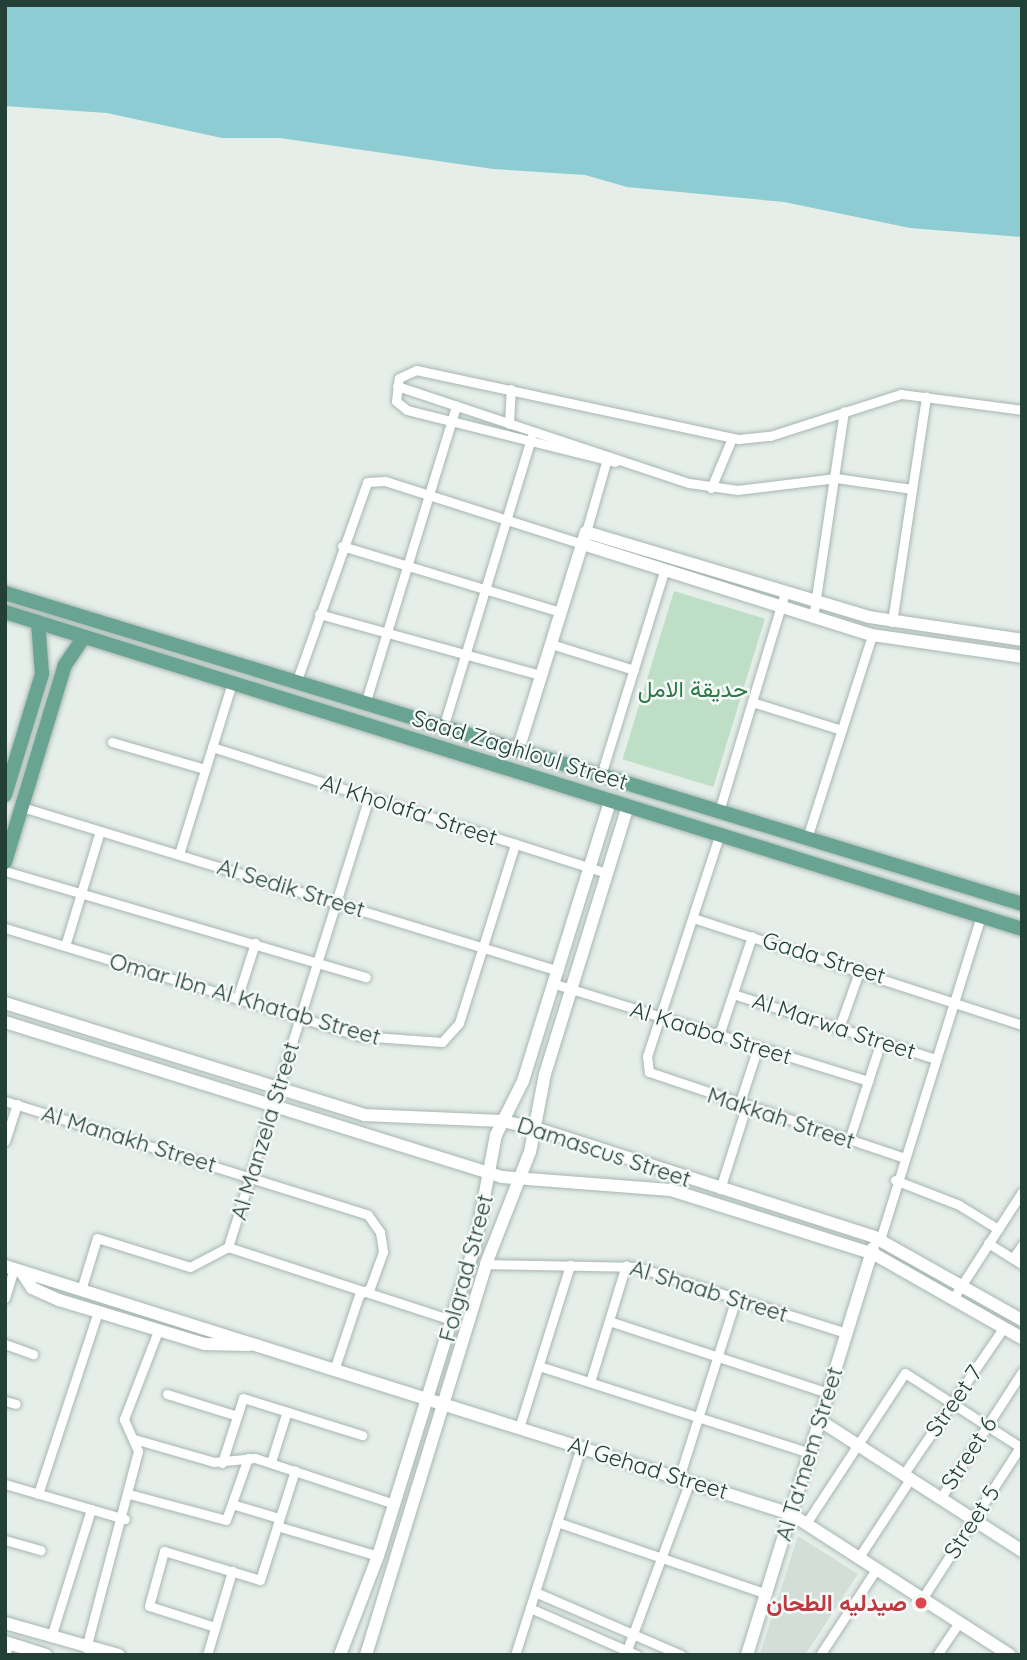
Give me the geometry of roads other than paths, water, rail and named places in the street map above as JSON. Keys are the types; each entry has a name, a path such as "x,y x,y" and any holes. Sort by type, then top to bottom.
{"main road":[{"name":"Saad Zaghloul Street","path":"5,593 1022,904"},
{"name":"Saad Zaghloul Street","path":"5,612 401,738 720,833 1022,929"},
{"path":"5,795 12,748 42,674 38,622"},
{"path":"5,862 62,678 84,637"},
{"path":"42,674 62,678"},
{"path":"401,738 408,716"}],"street":[{"path":"912,489 836,478 765,489 711,488 451,424 399,405 397,386 402,373 416,370 732,438 770,436 888,396 926,397 1022,410"},
{"path":"397,386 609,461"},
{"path":"509,424 511,389"},
{"path":"892,622 926,397"},
{"path":"365,704 456,406"},
{"path":"813,618 844,411"},
{"path":"443,727 533,432"},
{"path":"711,488 732,438"},
{"path":"517,750 609,461"},
{"path":"296,683 342,546 367,482 385,481 507,519 668,557 892,622 1022,640"},
{"path":"584,538 664,570 780,609 872,635 1022,657"},
{"path":"342,546 561,612"},
{"path":"601,775 668,557"},
{"path":"719,811 785,593"},
{"path":"319,614 541,675"},
{"path":"807,838 872,635"},
{"path":"551,644 634,670"},
{"path":"179,854 232,684"},
{"path":"752,702 842,730"},
{"path":"112,742 205,769"},
{"name":"Al Kholafa' Street","path":"212,747 607,873"},
{"name":"Al Manzela Street","path":"81,1290 97,1238 190,1267 228,1247 369,797"},
{"name":"Folgrad Street","path":"340,1655 378,1556 484,1217 489,1173 502,1121 523,1081 610,801"},
{"name":"Folgrad Street","path":"366,1655 485,1264 519,1178 535,1128 572,990 628,806"},
{"name":"Al Sedik Street","path":"22,807 483,947 557,978"},
{"path":"65,946 100,831"},
{"path":"660,1017 720,833"},
{"name":"Omar Ibn Al Khatab Street","path":"5,928 379,1040 442,1042 456,1031 515,844"},
{"path":"5,871 366,977"},
{"name":"Al Ta'mem Street","path":"747,1655 846,1333 880,1240 902,1157 981,916"},
{"name":"Gada Street","path":"693,918 955,999 1022,1025"},
{"path":"719,1035 752,936"},
{"path":"237,999 255,943"},
{"path":"839,1028 860,969"},
{"name":"Al Kaaba Street","path":"557,978 572,990 868,1081"},
{"name":"Al Marwa Street","path":"733,994 935,1059"},
{"name":"Damascus Street","path":"5,1003 376,1118 502,1121 535,1128 880,1240 958,1291 1022,1338"},
{"name":"Makkah Street","path":"660,1017 646,1062 659,1078 902,1157"},
{"name":"Damascus Street","path":"5,1022 489,1173 519,1178 655,1186 874,1254 1022,1320"},
{"path":"849,1140 881,1041"},
{"path":"720,1189 758,1047"},
{"name":"Al Manakh Street","path":"5,1101 368,1215 380,1232 383,1252 366,1292 359,1295 334,1370"},
{"path":"5,1141 17,1104"},
{"path":"895,1180 959,1205 998,1229"},
{"path":"958,1291 1022,1192"},
{"path":"784,1226 789,1211"},
{"path":"988,1243 1022,1264"},
{"path":"1013,1258 1022,1245"},
{"path":"228,1247 452,1320"},
{"name":"Al Shaab Street","path":"485,1264 626,1265 846,1333"},
{"path":"519,1428 570,1265"},
{"path":"590,1382 626,1265"},
{"path":"5,1298 14,1269"},
{"name":"Al Gehad Street","path":"14,1269 791,1514 1010,1655"},
{"name":"Al Gehad Street","path":"14,1269 32,1288 158,1331 205,1344 257,1344"},
{"path":"627,1650 663,1558 698,1417 736,1298"},
{"path":"38,1494 98,1312"},
{"path":"609,1321 828,1393"},
{"name":"Street 7","path":"859,1557 952,1403 1004,1327"},
{"path":"86,1648 125,1519 138,1451 124,1419 158,1331"},
{"path":"5,1344 33,1353"},
{"path":"539,1366 810,1453"},
{"name":"Street 6","path":"940,1499 1022,1372"},
{"path":"807,1522 905,1373 1021,1446"},
{"path":"167,1395 237,1416"},
{"path":"222,1463 243,1398 362,1435"},
{"path":"5,1401 16,1404"},
{"path":"271,1462 287,1411"},
{"path":"820,1420 973,1520 1020,1545"},
{"path":"134,1439 222,1463 248,1458 271,1462 394,1504"},
{"name":"Street 5","path":"922,1599 1021,1446"},
{"path":"515,1655 581,1447"},
{"path":"129,1494 223,1520 235,1505 248,1458"},
{"path":"215,1627 148,1602 164,1551 260,1580 295,1470"},
{"path":"5,1484 125,1519"},
{"path":"235,1505 378,1556"},
{"path":"51,1637 91,1509"},
{"path":"557,1522 767,1594"},
{"path":"5,1539 41,1550"},
{"path":"820,1655 877,1568"},
{"path":"207,1655 232,1571"},
{"path":"535,1592 681,1655"},
{"path":"530,1608 637,1655"},
{"path":"937,1655 959,1622"},
{"path":"5,1623 86,1648 119,1655"},
{"path":"7,1647 47,1655"}],"water":[{"path":"5,5 1022,5 1022,237 910,228 784,202 627,187 585,175 493,169 280,138 222,138 107,113 5,106"}],"place":[{"name":"صيدليه الطحان","path":"921,1603"}],"park label":[{"name":"حديقة الامل","path":"693,689"}]}
